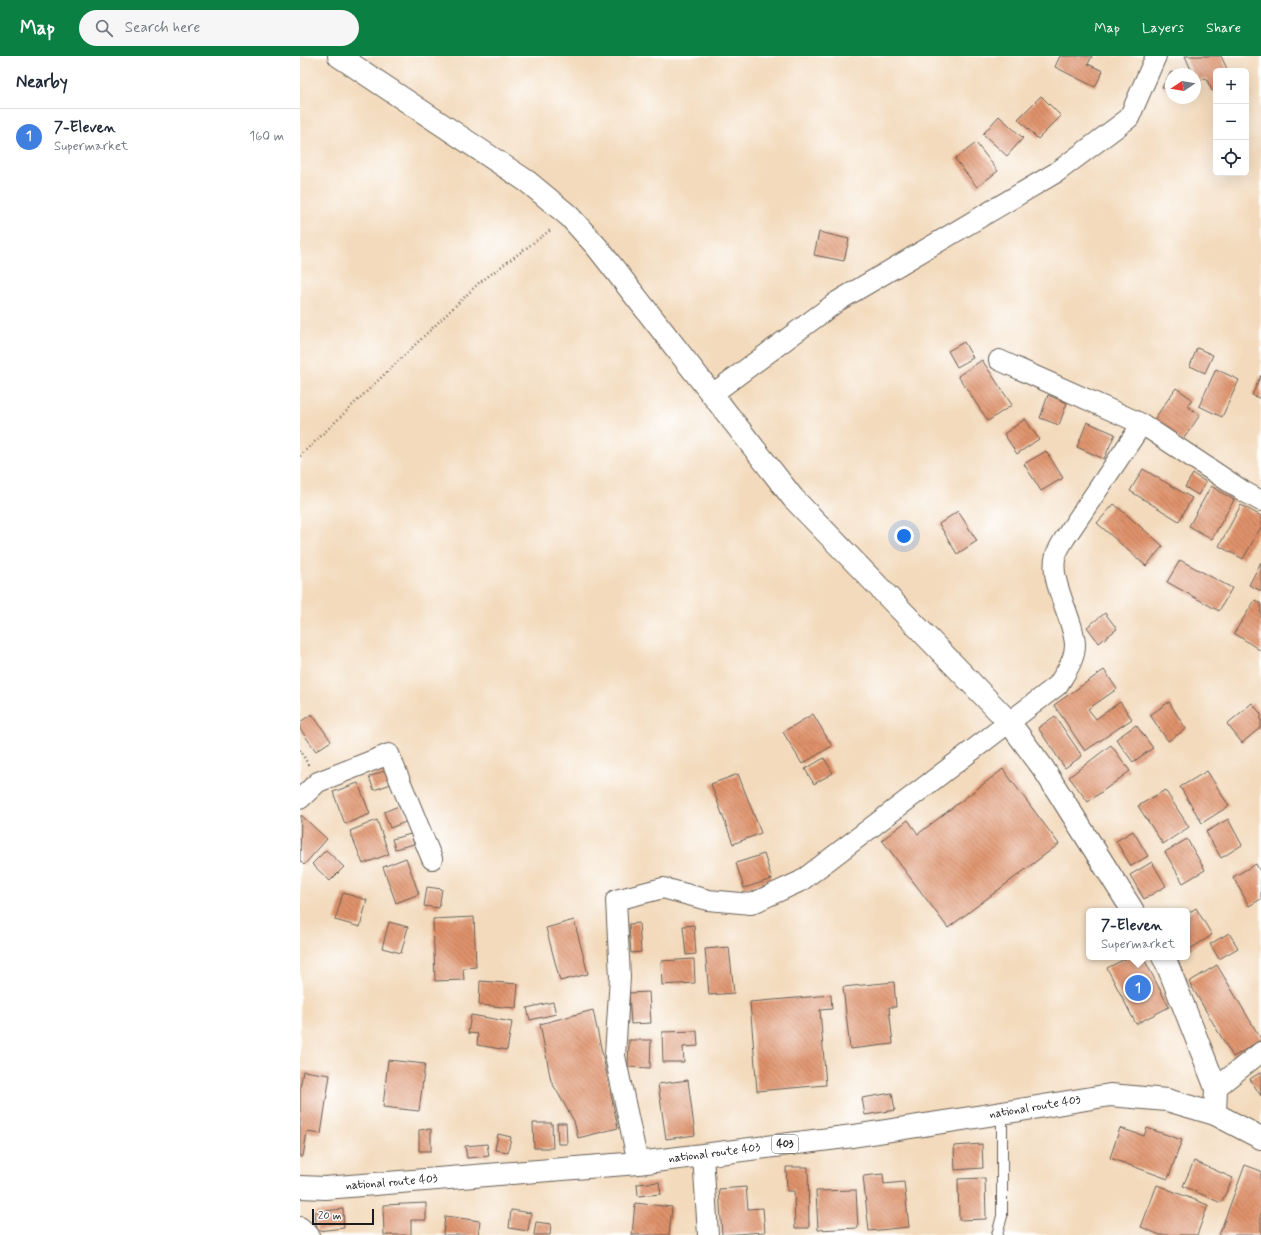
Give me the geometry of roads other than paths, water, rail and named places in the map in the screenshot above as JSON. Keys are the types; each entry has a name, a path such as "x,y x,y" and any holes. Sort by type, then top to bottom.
{"main road":[{"path":"339,56 528,182 569,216 597,247 711,395 793,498 1009,722 1043,768 1131,908"},
{"path":"1164,960 1216,1088 1215,1114"},
{"name":"national route 403","path":"300,1188 325,1188 638,1163 853,1136 1110,1095 1167,1100 1215,1114 1261,1138"}],"street":[{"path":"711,395 838,301 1057,172 1123,123 1129,118 1156,56"},
{"path":"998,360 1142,424 1243,491 1261,501"},
{"path":"638,1163 615,1056 620,977 616,900 663,888 708,900 751,904 801,881 1058,685 1070,664 1075,646 1055,575 1056,555 1065,538 1142,424"},
{"path":"300,798 318,782 388,754 432,859"},
{"path":"1216,1088 1261,1052"},
{"path":"703,1155 708,1235"},
{"path":"300,1227 309,1235"}],"lane":[{"path":"997,1235 1002,1216 1002,1113"}],"place":[{"name":"7-Eleven","path":"1138,988"}]}
